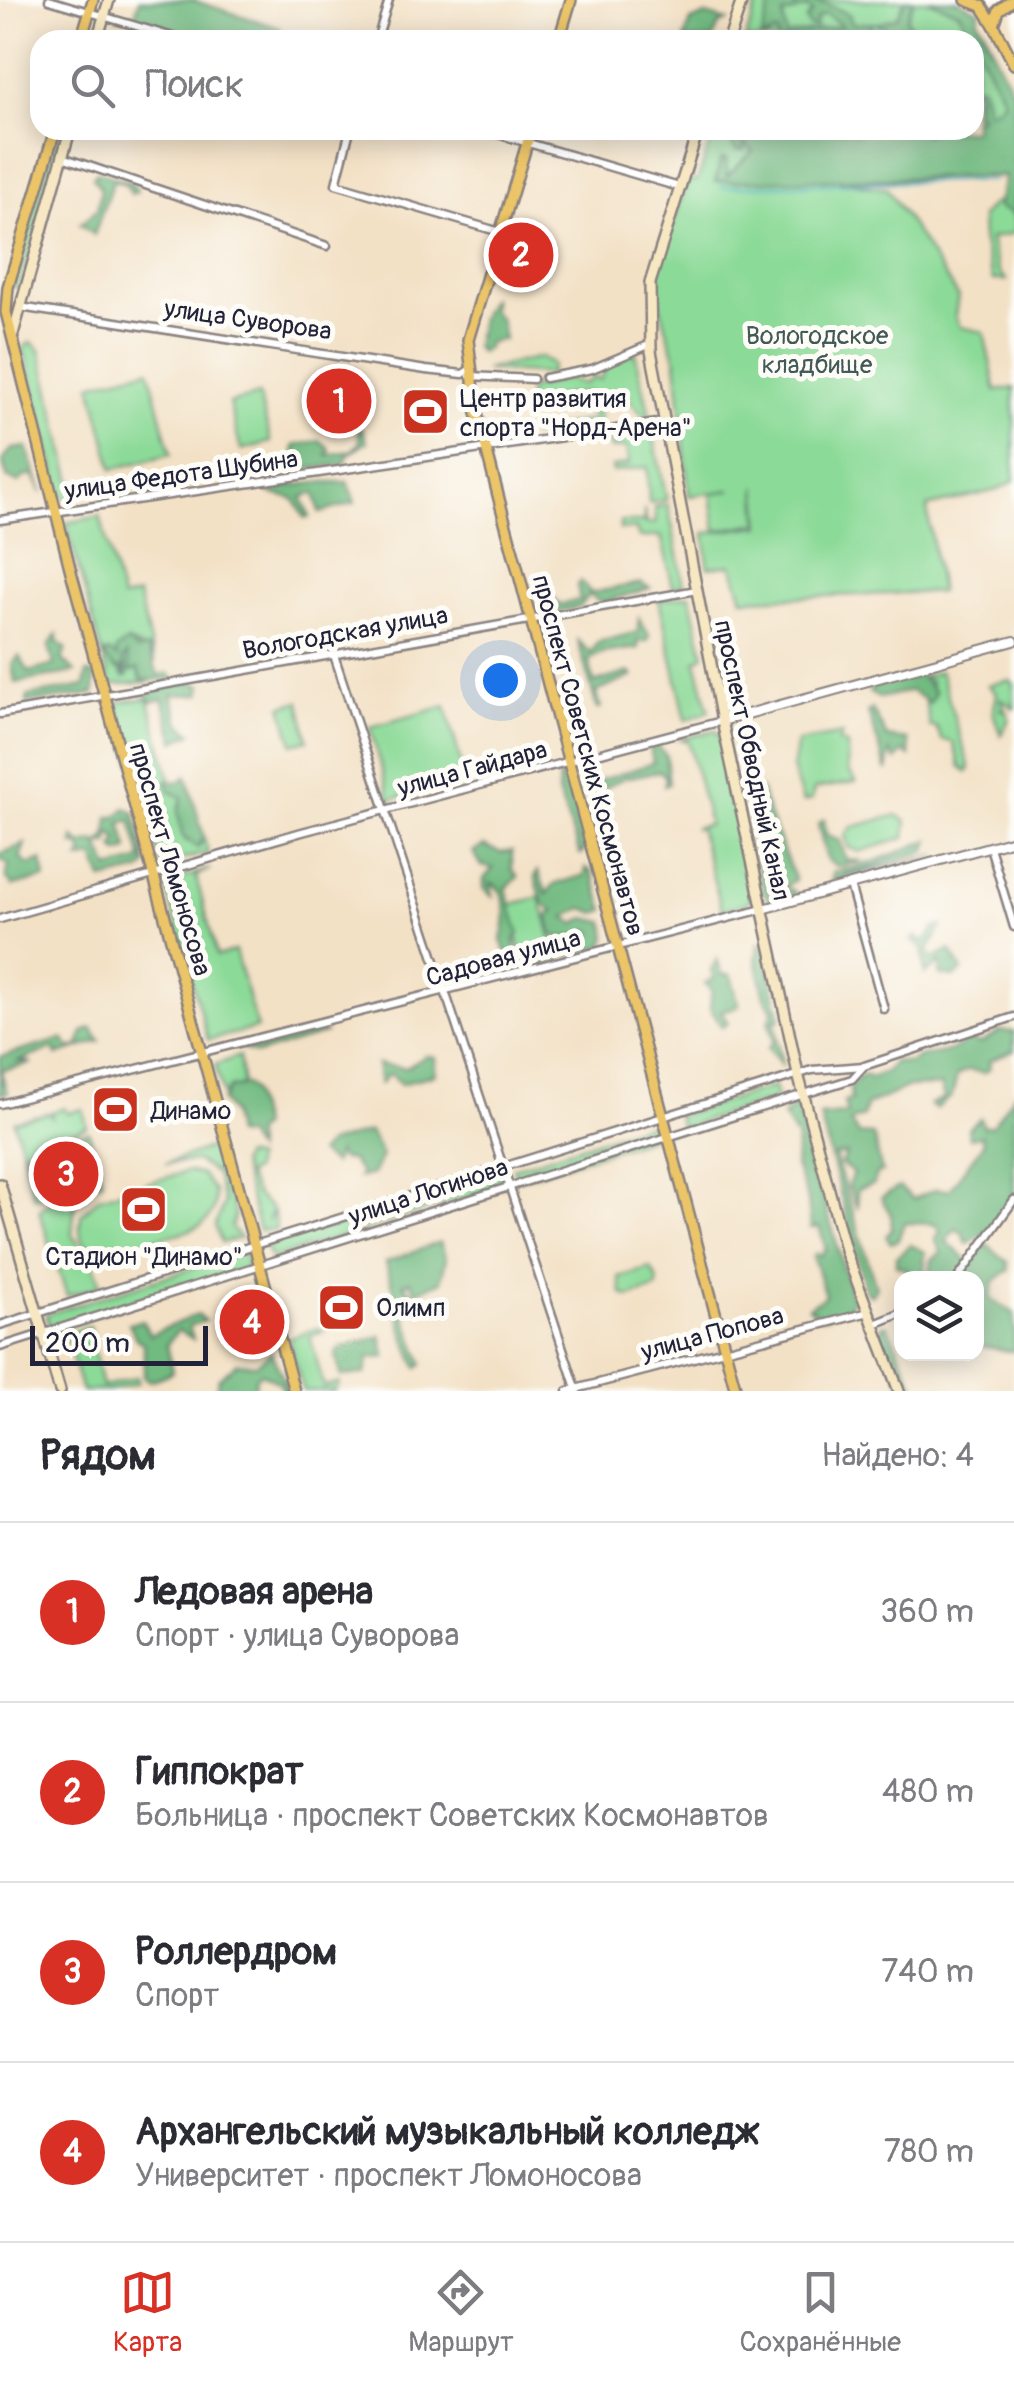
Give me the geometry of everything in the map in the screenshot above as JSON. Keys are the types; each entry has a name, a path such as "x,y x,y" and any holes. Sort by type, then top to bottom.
{"main road":[{"path":"84,30 94,0"},
{"path":"100,30 109,0"},
{"path":"562,30 571,0"},
{"path":"732,30 742,0"},
{"path":"966,0 982,6 1014,64"},
{"path":"994,26 999,10 1013,0"},
{"name":"проспект Ломоносова","path":"51,140 3,310 294,1391"},
{"name":"проспект Ломоносова","path":"12,337 67,140"},
{"name":"проспект Советских Космонавтов","path":"528,140 469,330 470,373 487,450 736,1391"},
{"name":"проспект Обводный Канал","path":"695,140 650,283 650,344 722,721 798,1074 830,1204 870,1325 899,1391"},
{"path":"0,1184 60,1391"}],"street":[{"path":"48,0 148,30"},
{"path":"381,30 389,0"},
{"path":"347,140 336,184 500,232"},
{"path":"517,140 679,187"},
{"path":"62,157 327,246"},
{"name":"улица Суворова","path":"18,307 426,370 533,379"},
{"path":"544,378 592,369 650,344"},
{"name":"улица Федота Шубина","path":"0,520 664,422"},
{"name":"Вологодская улица","path":"0,714 698,590"},
{"name":"улица Гайдара","path":"0,919 1014,641"},
{"path":"334,655 506,1166 574,1390"},
{"name":"Садовая улица","path":"0,1104 446,993 1014,840"},
{"path":"990,847 1014,926"},
{"path":"850,885 884,1009"},
{"name":"улица Логинова","path":"0,1325 798,1074 864,1066 1014,1017"},
{"name":"улица Логинова","path":"0,1347 852,1079 864,1066"},
{"path":"963,1271 1014,1200"},
{"name":"улица Попова","path":"574,1390 866,1313"},
{"path":"870,1325 894,1316"}],"green space":[{"path":"139,0 192,0 280,28 157,30 139,25 138,20 115,17 135,15"},
{"name":"Вологодское кладбище","path":"759,0 957,0 984,30 748,30"},
{"path":"772,0 790,0 795,7 802,0 826,4 849,14 852,24 873,23 869,30 820,30 842,26 826,14 817,19 816,27 810,27 806,20 812,12 807,8 783,15 786,30 764,30"},
{"path":"905,0 914,0 907,19 913,30 894,30 876,24 897,17"},
{"path":"927,0 957,0 980,11 977,20 982,30 968,30 959,12"},
{"path":"706,15 727,21 717,30 688,30 691,21"},
{"name":"Вологодское кладбище","path":"984,31 1000,70 1011,137 1014,233 990,239 998,270 1006,280 993,280 982,240 981,217 993,203 997,205 1006,176 839,182 887,189 958,296 955,316 960,327 984,332 996,391 1014,388 1014,481 997,490 927,507 940,592 743,599 732,565 708,567 705,533 761,526 757,487 759,523 719,530 711,494 731,490 689,496 676,361 656,292 661,256 688,181 697,181 711,140 984,140"},
{"path":"984,34 1014,93 1014,215 997,207 1005,176 715,182 721,159 727,159 727,176 753,151 743,142 745,150 736,150 730,140 984,140 984,94 988,111 1002,104 1003,98 984,61"},
{"path":"55,140 63,140 18,288 10,286"},
{"path":"97,172 131,182 137,191 131,194 126,184 113,180 94,235 80,224 97,210 101,189 93,177"},
{"path":"492,296 492,312 500,319 504,339 487,343 487,348 479,352 475,347 480,318"},
{"path":"31,342 40,350 75,494 70,500 61,495 23,348"},
{"path":"635,352 650,415 642,414 627,398 598,407 599,426 531,436 533,430 592,420 587,392 527,402 529,389 565,378 584,384 594,377 600,380 608,363"},
{"path":"541,357 552,365 549,374 485,370"},
{"path":"149,369 171,454 113,469 91,384"},
{"path":"259,395 271,442 241,450 229,403"},
{"path":"362,428 367,442 348,455 345,464 294,471 294,446 320,440 330,449 327,455 351,451 360,443 358,430"},
{"path":"653,434 667,500 649,503 647,467 613,472 612,467 629,464 626,447 611,449 609,441"},
{"path":"27,447 42,493 34,476 25,476 19,483 7,477 2,461 12,449"},
{"path":"348,482 355,503 320,513 315,493 302,497 310,517 305,518 294,499 269,493 270,488"},
{"path":"668,505 684,585 673,587 661,536 639,538 636,529 620,530 620,522 644,522 644,509 647,524 656,523 655,507"},
{"path":"100,516 122,599 138,595 155,663 150,652 128,642 116,650 117,657 105,653 124,677 128,676 123,659 127,655 130,672 138,669 141,680 150,682 111,685 66,523"},
{"path":"581,581 591,593 641,583 650,588 602,603 589,595 580,607 557,612 551,608 552,595 558,605 580,600 577,585"},
{"path":"690,595 704,655 696,661 709,711 686,720 659,600"},
{"path":"729,611 742,700 739,701 735,700 718,617"},
{"path":"639,618 650,636 647,641 638,641 639,648 602,653 589,660 594,683 629,672 633,676 596,692 601,707 597,709 578,641 591,653 598,642 638,632"},
{"path":"57,634 58,643 67,649 62,659 75,672 15,683 12,664 19,656 29,672 54,665 49,646"},
{"path":"128,642 137,650 148,648 158,675 169,673 174,680 142,680 138,669 130,672 127,655 123,659 125,678 121,668 115,669 104,656 109,652 117,657 116,650"},
{"path":"940,671 970,769 967,772 960,766 953,742 942,740 936,727 930,727 924,697 927,702 931,683 924,676"},
{"path":"87,673 95,674 94,694 27,703 28,696 85,686"},
{"path":"918,674 935,692 930,703 911,691 879,698 869,692 875,685"},
{"path":"1010,680 1014,684 1014,708 1000,698 1004,706 1001,710 1006,710 1009,719 1001,735 993,713 997,694 988,685"},
{"path":"191,682 202,685 200,694 172,695 180,723 192,733 175,741 163,699 150,702 147,690"},
{"path":"148,698 170,778 166,781 170,790 182,798 181,831 186,841 201,844 204,837 208,853 162,865 116,709 119,702"},
{"path":"300,701 308,740 293,744 282,706"},
{"path":"446,706 465,779 390,800 370,727"},
{"path":"872,709 887,737 908,740 910,756 903,752 896,760 890,752 887,771 868,712"},
{"path":"715,730 721,738 753,895 747,903 722,910 699,828 694,828 709,824 688,741 681,739"},
{"path":"842,734 839,742 847,745 848,771 856,782 814,789 812,800 803,802 792,769 797,742"},
{"path":"656,743 666,756 669,784 664,786 666,777 660,771 624,778 600,790 603,800 590,803 589,791 596,795 592,783 653,763 650,746"},
{"path":"559,775 571,795 586,850 580,854 558,793"},
{"path":"187,776 204,837 198,848 182,835 178,812 182,798 170,791 166,781 179,782"},
{"path":"752,784 761,790 795,880 784,887 796,892 792,898 769,901 765,893 745,797"},
{"path":"126,808 135,813 147,864 141,871 103,880 94,857 79,860 83,853 79,845 73,845 74,838 82,844 96,841 110,869 142,860 131,820 121,823 129,850 118,853 114,847 118,840 111,833 108,844 99,844 107,836 109,817 116,817"},
{"path":"897,815 907,821 905,838 859,852 848,847 845,835 852,827"},
{"path":"824,820 826,834 840,841 846,860 862,861 837,867 827,860 818,824"},
{"path":"930,840 926,851 843,876 938,855 832,881 833,873"},
{"path":"25,844 20,858 29,865 42,860 46,878 13,886 6,878 9,865 0,859 0,854"},
{"path":"484,846 501,853 512,851 512,869 518,877 506,889 519,933 515,940 517,952 510,959 501,941 504,901 491,883 493,897 484,889 484,879 493,868 482,866 473,852"},
{"path":"586,868 592,872 605,910 596,913 583,908 566,917 576,924 585,918 605,922 607,939 602,947 568,956 562,953 560,960 531,967 522,964 565,951 568,943 593,934 591,930 568,938 553,936 548,916 554,911 543,904 535,876 538,871 547,894 553,885 585,875"},
{"path":"210,869 196,876 217,956 235,951 257,1028 208,1040 165,883"},
{"path":"540,897 555,951 524,960 508,905"},
{"path":"942,926 927,954 933,959 951,950 962,971 955,977 940,975 941,962 925,974 922,947 912,940 917,935 919,940 928,939 934,928"},
{"path":"759,943 765,951 780,1015 779,1020 774,1019 782,1065 768,1048 774,1041 769,1022 773,1010 765,997 756,959"},
{"path":"717,959 722,974 731,975 739,1006 721,1011 728,1023 722,1027 710,1008 712,990 705,983 714,978 711,971"},
{"path":"92,1028 100,1041 57,1055 54,1048 19,1061 32,1063 1,1071 7,1093 0,1095 0,1057 63,1039 70,1048 79,1046 83,1032"},
{"path":"313,1031 326,1033 257,1054 243,1049"},
{"path":"1001,1031 1014,1032 1014,1051 989,1061 990,1069 984,1073 968,1070 957,1076 952,1096 936,1109 930,1105 944,1099 941,1086 908,1087 866,1106 863,1117 850,1122 858,1134 873,1135 882,1172 876,1174 874,1184 857,1190 858,1209 848,1186 853,1173 841,1164 846,1154 835,1156 876,1287 871,1295 866,1292 820,1116 847,1114 844,1102 851,1100 850,1087 863,1074 871,1078 887,1071 894,1061 909,1063 952,1050 967,1041 981,1043"},
{"path":"239,1056 243,1086 230,1088 224,1097 215,1065"},
{"path":"426,1056 435,1057 435,1074 401,1084 390,1073 380,1084 377,1064 406,1068"},
{"path":"246,1084 252,1090 261,1126 255,1133 255,1151 246,1136 235,1135 231,1113 222,1101 229,1089"},
{"path":"774,1086 777,1098 681,1128 678,1116"},
{"path":"1014,1094 1014,1193 992,1228 967,1244 962,1232 955,1229 946,1241 970,1263 987,1245 1008,1262 1009,1270 994,1281 990,1299 1014,1313 1014,1351 984,1347 984,1271 930,1271 932,1259 941,1253 935,1238 941,1231 934,1224 904,1223 898,1240 891,1243 886,1236 892,1229 891,1215 881,1198 899,1187 913,1199 937,1189 949,1190 983,1144 982,1136 969,1138 968,1129 980,1118 984,1127 993,1125"},
{"path":"797,1104 853,1301 847,1308 822,1318 808,1307 825,1296 813,1256 821,1256 826,1248 819,1227 811,1228 808,1201 795,1166 797,1139 783,1116"},
{"path":"65,1108 67,1113 83,1109 87,1127 24,1149 34,1184 27,1152 36,1150 40,1164 60,1159 56,1141 89,1132 102,1181 34,1197 14,1121 48,1113 52,1117 51,1112"},
{"path":"655,1122 659,1135 517,1180 513,1168"},
{"path":"369,1132 382,1155 373,1174 357,1178 361,1175 351,1160 341,1159 337,1153 333,1164 319,1153 329,1143"},
{"path":"215,1146 235,1215 231,1228 240,1238 222,1243 215,1226 224,1203 216,1174 196,1161 165,1164"},
{"path":"244,1156 255,1159 253,1171 246,1174 256,1195 272,1209 267,1222 274,1213 276,1230 259,1230 240,1163"},
{"path":"188,1171 202,1175 214,1191 213,1210 202,1224 117,1249 93,1249 84,1243 81,1215 99,1197"},
{"path":"498,1172 503,1186 271,1259 265,1245"},
{"path":"76,1193 72,1235 92,1260 101,1285 67,1296 39,1211 53,1199"},
{"path":"440,1242 446,1259 441,1281 416,1292 410,1281 403,1284 415,1296 414,1304 404,1299 400,1303 423,1364 418,1368 404,1334 386,1262"},
{"path":"911,1245 925,1252 924,1271 908,1271 896,1265 896,1257"},
{"path":"243,1252 248,1267 50,1329 46,1314"},
{"path":"651,1268 658,1281 656,1289 629,1297 622,1294 619,1277"},
{"path":"198,1314 205,1321 189,1326 193,1339 178,1330 167,1344 173,1372 150,1381 144,1377 144,1344 136,1339 129,1324 142,1320 150,1335"},
{"path":"882,1325 887,1325 894,1340 894,1361 903,1361 917,1391 905,1391 879,1334"},
{"path":"89,1326 102,1387 137,1377 138,1383 109,1391 82,1391 65,1334"},
{"path":"317,1328 324,1331 310,1336 324,1387 339,1383 336,1391 303,1391 289,1338"},
{"path":"381,1336 386,1357 369,1358 365,1374 341,1376 336,1356 339,1349"},
{"path":"271,1352 289,1391 282,1391 280,1383 261,1373 255,1378 256,1391 216,1391 218,1379 237,1363 257,1364"}],"waterway":[{"path":"721,187 993,180"}],"place":[{"name":"Гиппократ","path":"521,255"},
{"name":"Ледовая арена","path":"339,401"},
{"name":"Центр развития спорта \"Норд-Арена\"","path":"425,412"},
{"name":"Динамо","path":"116,1110"},
{"name":"Роллердром","path":"66,1174"},
{"name":"Стадион \"Динамо\"","path":"144,1210"},
{"name":"Олимп","path":"341,1307"},
{"name":"Архангельский музыкальный колледж","path":"252,1322"}]}
